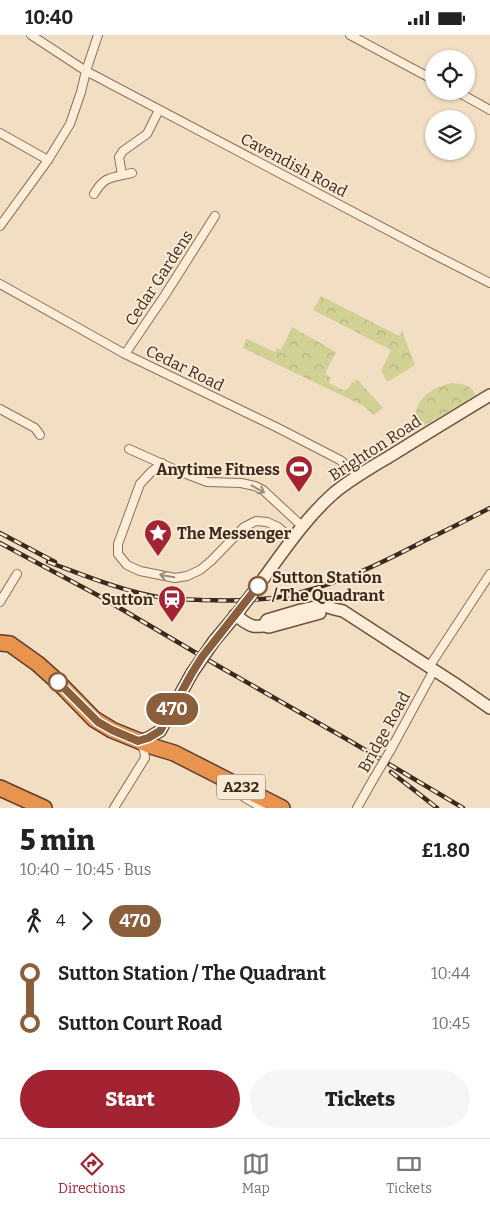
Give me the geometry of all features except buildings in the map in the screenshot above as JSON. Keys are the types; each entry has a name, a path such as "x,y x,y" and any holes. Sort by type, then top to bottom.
{"highway":[{"name":"A232","path":"3,640 38,664 98,722 138,741 174,753 278,807"},
{"path":"0,788 44,808"}],"main road":[{"name":"Brighton Road","path":"160,731 192,673 214,641 325,501 359,475 490,395"},
{"path":"238,611 250,625 269,627 326,612 334,608 343,611 490,708"},
{"path":"138,741 160,731 168,747 174,753"}],"street":[{"name":"Cavendish Road","path":"30,35 86,71 437,257 490,283"},
{"path":"0,226 48,161 70,124 98,35"},
{"path":"350,35 425,75"},
{"path":"472,100 490,110"},
{"path":"122,175 119,157 122,151 147,134 159,110"},
{"path":"0,133 48,161"},
{"path":"94,194 100,184 107,179 132,173"},
{"name":"Cedar Gardens","path":"126,354 215,216"},
{"name":"Cedar Road","path":"0,285 126,354 340,460 359,475"},
{"path":"0,409 35,428 40,435"},
{"path":"129,449 207,481 241,483 255,486 303,527"},
{"path":"162,463 140,484 118,544 118,554 127,565 140,571 175,578 187,576 205,566 244,527 256,521 267,522 278,527 293,540"},
{"path":"0,602 17,574"},
{"name":"Bridge Road","path":"357,808 390,751 432,668 490,574"},
{"path":"114,808 145,758 144,750 138,741"},
{"path":"227,780 244,797 262,808"}],"green space":[{"path":"321,296 399,336 402,331 415,365 387,381 381,371 391,350 313,310"},
{"path":"292,327 336,352 325,374 331,378 329,383 347,390 352,382 354,383 357,379 383,408 374,415 362,405 243,348 247,339 275,352 277,348 281,350"},
{"path":"453,383 466,386 476,395 420,428 416,419 418,404 429,392"}],"railway":[{"path":"48,562 120,588 164,598 233,600 275,598 321,587 355,574 490,508"},
{"path":"0,533 55,562"},
{"path":"0,543 101,597 463,808"},
{"path":"391,772 437,808"}],"bus line":[{"name":"470","path":"58,682 94,719 112,730 138,741 154,736 160,731 202,657 258,586"}],"place":[{"name":"Anytime Fitness","path":"299,493"},
{"name":"The Messenger","path":"158,557"},
{"name":"Sutton Station / The Quadrant","path":"258,586"},
{"name":"Sutton","path":"172,623"}]}
